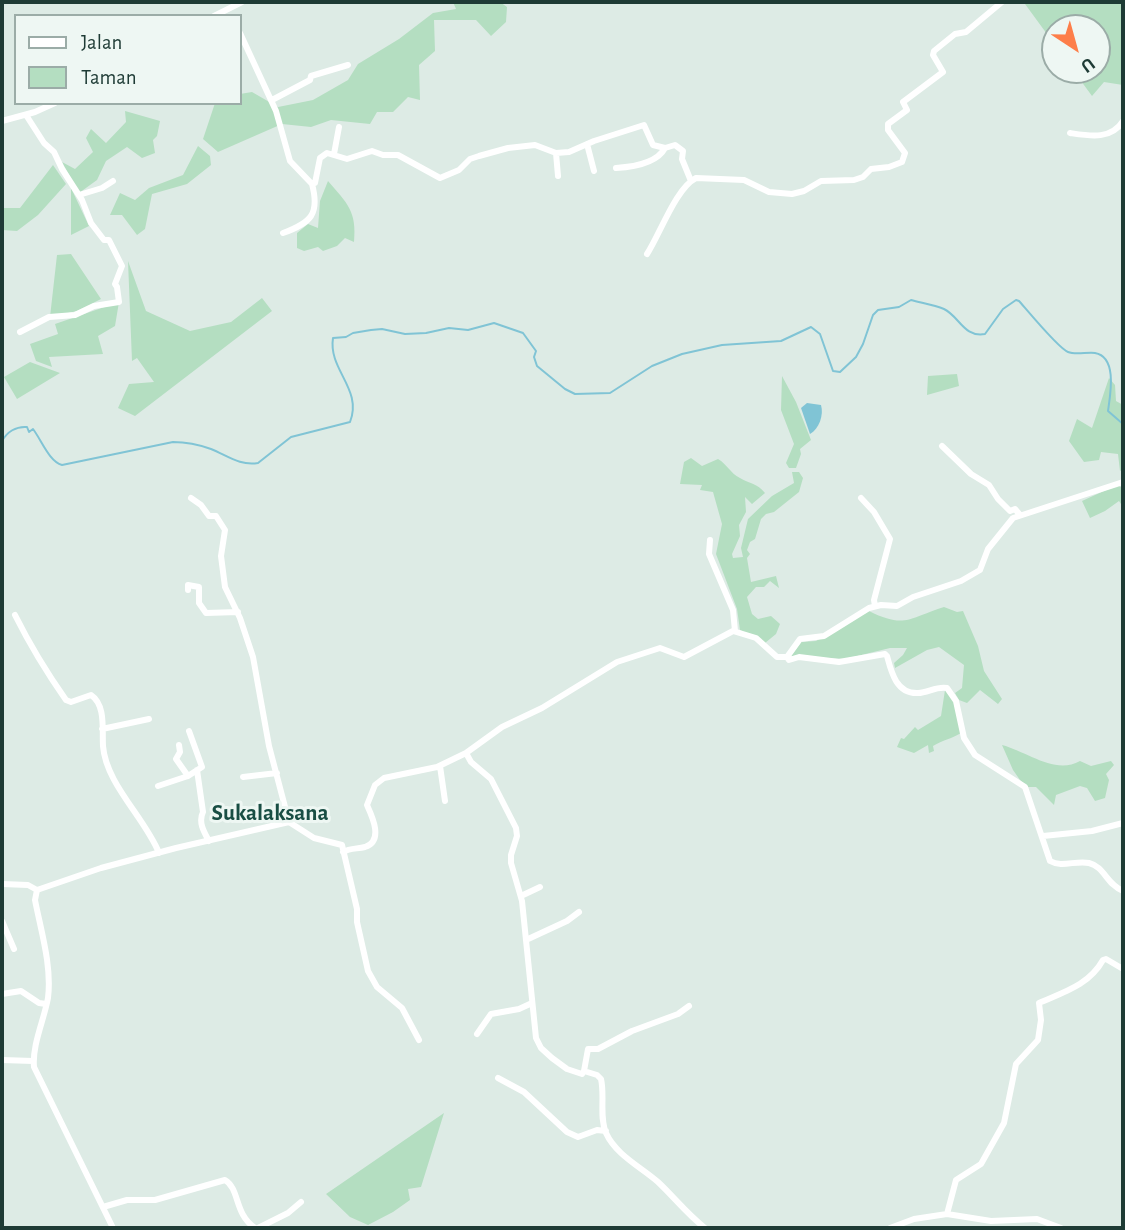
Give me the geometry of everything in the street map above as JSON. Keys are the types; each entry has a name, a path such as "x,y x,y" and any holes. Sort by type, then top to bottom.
{"street":[{"path":"230,12 242,2"},
{"path":"647,254 674,203 691,181 704,177 744,180 769,192 792,194 804,191 821,181 853,180 863,177 871,169 902,162 905,153 888,130 888,124 907,110 903,102 943,72 933,55 934,51 955,34 966,32 1002,2"},
{"path":"242,37 272,100 290,161 312,184 316,203 313,214 299,227 283,233"},
{"path":"272,100 310,80 311,76 348,65"},
{"path":"2,121 50,105"},
{"path":"20,332 49,317 75,315 94,306 119,302 115,284 122,266 121,259 109,240 104,240 91,223 79,195 54,152 44,143 26,115"},
{"path":"1070,132 1087,136 1111,134 1123,121"},
{"path":"312,184 315,183 320,158 327,153 348,159 372,151 383,155 398,155 440,178 459,170 470,159 508,148 535,145 556,153 569,152 644,125 653,145 665,148 675,145 683,151 682,159 691,181"},
{"path":"334,154 339,127"},
{"path":"586,144 594,171"},
{"path":"617,168 646,162 662,154 665,148"},
{"path":"556,153 558,176"},
{"path":"79,195 102,188 113,181"},
{"path":"942,446 971,474 989,485 1010,511 1015,509 1020,515"},
{"path":"787,657 800,639 824,636 860,611 872,607 900,605 976,572 982,567 988,549 1009,522 1020,515 1123,482"},
{"path":"191,498 201,505 209,516 220,519 225,530 221,556 224,581 253,657 269,746 289,822 314,838 342,845 368,971 377,986 402,1008 419,1040"},
{"path":"860,498 874,512 890,539 872,607"},
{"path":"710,540 709,554 733,610 735,631"},
{"path":"188,590 189,585 199,587 199,603 206,613 238,612"},
{"path":"15,615 31,648 47,668 66,700 71,702 94,696 100,708 105,760 159,853"},
{"path":"343,852 366,846 372,841 375,823 367,805 375,785 384,778 440,766 467,754 502,727 542,708 617,662 660,648 684,657 735,631 756,638 777,657 787,657 789,660 796,657 839,662 885,654 896,681 910,692 919,694 947,688 956,701 959,722 975,755 1025,788 1043,836 1048,858 1053,863 1092,864 1102,871 1112,886 1123,891"},
{"path":"102,729 149,719"},
{"path":"158,786 188,776 202,766 189,731"},
{"path":"179,745 180,752 176,759 188,776"},
{"path":"467,754 471,762 491,779 516,828 517,836 511,863 521,896 536,1038 541,1048 567,1069 582,1074 584,1071 601,1079 606,1131 622,1154 656,1180 679,1206 705,1228"},
{"path":"440,766 445,801"},
{"path":"197,770 203,812 202,826 209,841"},
{"path":"243,777 277,773"},
{"path":"2,884 28,885 37,890 101,868 289,822"},
{"path":"1043,836 1092,831 1123,824"},
{"path":"521,896 540,887"},
{"path":"37,890 35,900 49,976 46,1004 33,1061 40,1083 113,1228"},
{"path":"526,940 568,921 579,912"},
{"path":"2,921 14,949"},
{"path":"947,1214 956,1180 981,1164 1004,1123 1016,1064 1038,1040 1041,1020 1039,1003 1067,992 1090,978 1105,959 1123,968"},
{"path":"2,994 22,991 46,1004"},
{"path":"477,1034 491,1014 519,1009 532,1003"},
{"path":"584,1071 588,1049 598,1049 632,1031 678,1014 689,1006"},
{"path":"2,1060 33,1061"},
{"path":"498,1078 524,1092 567,1132 578,1137 597,1130 606,1131"},
{"path":"103,1207 127,1200 155,1200 225,1180 232,1186 242,1215 256,1228 288,1213 301,1202"},
{"path":"890,1228 914,1219 947,1214 991,1221 1037,1219 1061,1228"}],"green space":[{"path":"453,2 500,2 507,7 506,22 491,36 476,20 434,20 435,51 419,65 420,100 408,97 393,112 377,112 370,124 331,120 311,127 282,124 218,152 203,139 214,105 242,105 242,94 252,92 278,107 313,100 348,80 358,64 399,39 433,13 456,9"},
{"path":"1123,2 1123,85 1111,83 1111,14 1041,14 1041,26 1025,4"},
{"path":"1083,84 1102,84 1092,96"},
{"path":"125,111 160,121 157,136 153,140 155,153 142,158 127,147 106,161 97,180 79,193 62,162 75,169 93,152 86,138 91,129 106,143 126,122"},
{"path":"198,146 210,156 211,165 187,184 152,194 145,229 137,235 122,215 110,215 120,193 135,200 149,188 183,175"},
{"path":"53,165 66,184 38,215 17,231 2,230 2,208 20,208"},
{"path":"328,181 352,215 354,242 345,238 337,246 323,251 318,247 304,251 297,248 297,233 308,224 318,228 320,201"},
{"path":"71,188 89,226 71,235"},
{"path":"71,254 101,299 77,311 50,317 57,255"},
{"path":"128,261 146,311 190,331 231,322 262,298 272,311 135,416 118,408 129,384 154,382 137,358 132,361"},
{"path":"119,302 115,326 98,336 103,354 49,357 52,367 36,361 30,344 58,334 55,324"},
{"path":"30,362 60,373 17,399 4,377"},
{"path":"957,374 959,386 927,395 928,376"},
{"path":"782,376 811,440 800,449 796,468 789,468 786,463 794,444 781,410"},
{"path":"1109,378 1115,385 1116,401 1123,405 1123,469 1120,471 1118,454 1101,452 1099,460 1084,462 1069,441 1077,419 1092,428"},
{"path":"691,458 702,466 718,459 737,476 756,485 765,493 752,504 745,497 746,512 739,525 740,536 732,554 733,558 743,557 741,548 748,519 772,496 794,483 792,472 799,472 803,478 799,492 761,519 755,539 750,542 747,550 750,554 747,558 751,582 776,576 779,588 770,581 764,587 756,587 747,597 752,614 758,619 771,616 780,624 776,634 765,643 740,630 737,609 716,554 722,524 713,492 700,490 702,485 680,484 684,462"},
{"path":"1117,485 1123,488 1123,507 1119,501 1090,518 1082,501"},
{"path":"944,607 957,612 963,611 978,646 984,671 1002,699 998,704 980,690 967,703 959,700 955,693 962,688 964,665 939,647 927,650 895,668 894,663 907,648 890,648 845,659 791,656 801,642 816,641 869,611 899,621"},
{"path":"945,690 956,704 961,733 933,746 934,751 929,753 928,745 914,753 897,747 901,738 904,739 915,727 918,730 941,716"},
{"path":"1002,745 1051,764 1071,765 1080,761 1091,766 1111,761 1114,765 1106,774 1109,780 1105,798 1095,801 1087,788 1080,786 1056,795 1054,805 1036,787 1027,787 1020,780"},
{"path":"444,1113 421,1187 408,1189 410,1200 393,1212 368,1225 350,1217 326,1194"}],"water":[{"path":"807,403 821,405 822,409 818,425 810,434 801,408"}],"waterway":[{"path":"2,441 9,432 16,429 27,427 29,432 33,429 49,455 62,465 173,442 202,446 240,462 252,464 258,463 291,437 350,422 352,399 335,360 333,338 346,337 353,333 382,329 405,334 426,333 449,328 468,330 494,323 523,333 536,351 534,357 537,366 565,389 575,394 610,393 652,366 682,354 722,345 781,341 811,327 820,334 833,371 840,372 856,357 873,315 878,310 899,307 911,300 944,309 967,330 978,334 985,334 1003,309 1016,300 1019,301 1068,352 1095,353 1102,356 1110,369 1111,378 1108,411 1123,424"}],"district":[{"name":"Sukalaksana","path":"270,813"}]}
